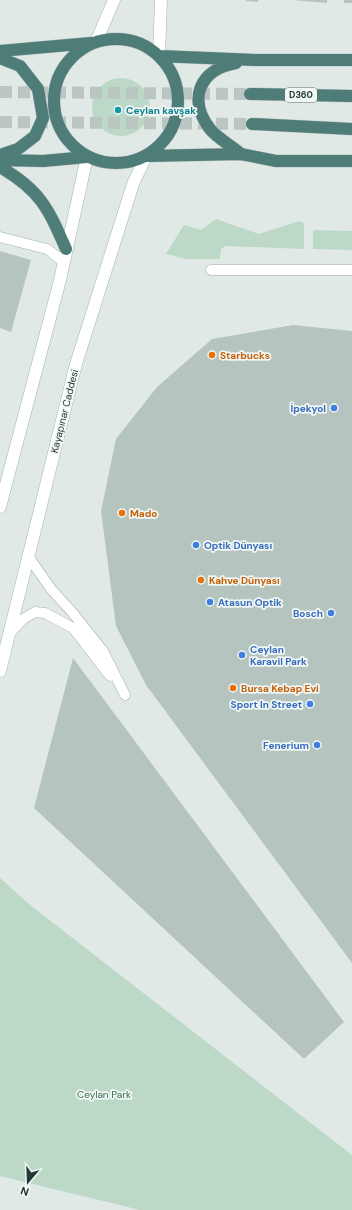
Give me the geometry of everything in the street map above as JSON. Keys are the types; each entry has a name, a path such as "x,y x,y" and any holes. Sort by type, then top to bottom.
{"highway":[{"path":"0,51 113,39 130,40 145,46 159,56 171,71 178,90 178,109 173,128 162,144 146,156 128,163 108,163 87,156 73,146 60,129 54,109 55,88 63,68 78,52 96,42"},
{"path":"159,56 255,60 352,60"},
{"path":"0,58 20,66 38,89 43,118 35,136 18,149 0,155"},
{"path":"241,154 210,129 200,108 198,97 204,79 222,65 255,60"},
{"name":"D360","path":"250,94 352,96"},
{"path":"252,124 352,129"},
{"path":"146,156 241,154 276,161 352,161"},
{"path":"0,160 43,161 87,156"},
{"path":"0,167 21,179 39,197 54,221 66,249"}],"main road":[{"path":"96,42 114,0"},
{"path":"159,56 161,0"},
{"path":"0,507 64,262 87,156"},
{"name":"Kayapınar Caddesi","path":"0,671 76,364 133,184 146,156"}],"lane":[{"path":"0,237 47,249 64,262"},
{"path":"212,270 352,270"},
{"path":"10,633 23,619 35,612 45,613 72,628 125,695 103,651 72,612 50,589 28,556"}],"green space":[{"path":"121,78 132,80 142,86 148,96 150,107 148,118 142,128 132,134 121,136 110,134 100,128 94,118 92,107 94,96 100,86 110,80"},
{"path":"216,219 259,234 299,221 304,223 304,249 226,246 221,249 220,259 186,259 166,254 184,225 201,230"},
{"path":"313,230 352,231 352,250 313,249"},
{"name":"Ceylan Park","path":"0,878 30,905 352,1155 352,1210 140,1210 0,1176"}],"building":[{"path":"258,0 258,2 246,1"},
{"path":"292,0 327,0 327,3"},
{"path":"344,0 352,0 352,3 344,3"},
{"path":"0,251 31,260 11,332 0,328"},
{"name":"Ceylan Karavil Park","path":"293,325 352,331 352,963 146,685 116,626 101,511 116,439 157,387 212,339"},
{"path":"73,658 344,1022 304,1059 34,808"}],"tunnel":[{"path":"0,92 250,94"},
{"path":"0,122 252,124"}],"place":[{"name":"Ceylan kavşak","path":"118,110"},
{"name":"Starbucks","path":"212,355"},
{"name":"İpekyol","path":"334,408"},
{"name":"Mado","path":"122,513"},
{"name":"Optik Dünyası","path":"196,545"},
{"name":"Kahve Dünyası","path":"201,580"},
{"name":"Atasun Optik","path":"210,602"},
{"name":"Bosch","path":"331,613"},
{"name":"Ceylan Karavil Park","path":"242,655"},
{"name":"Bursa Kebap Evi","path":"233,688"},
{"name":"Sport In Street","path":"310,704"},
{"name":"Fenerium","path":"317,745"}]}
